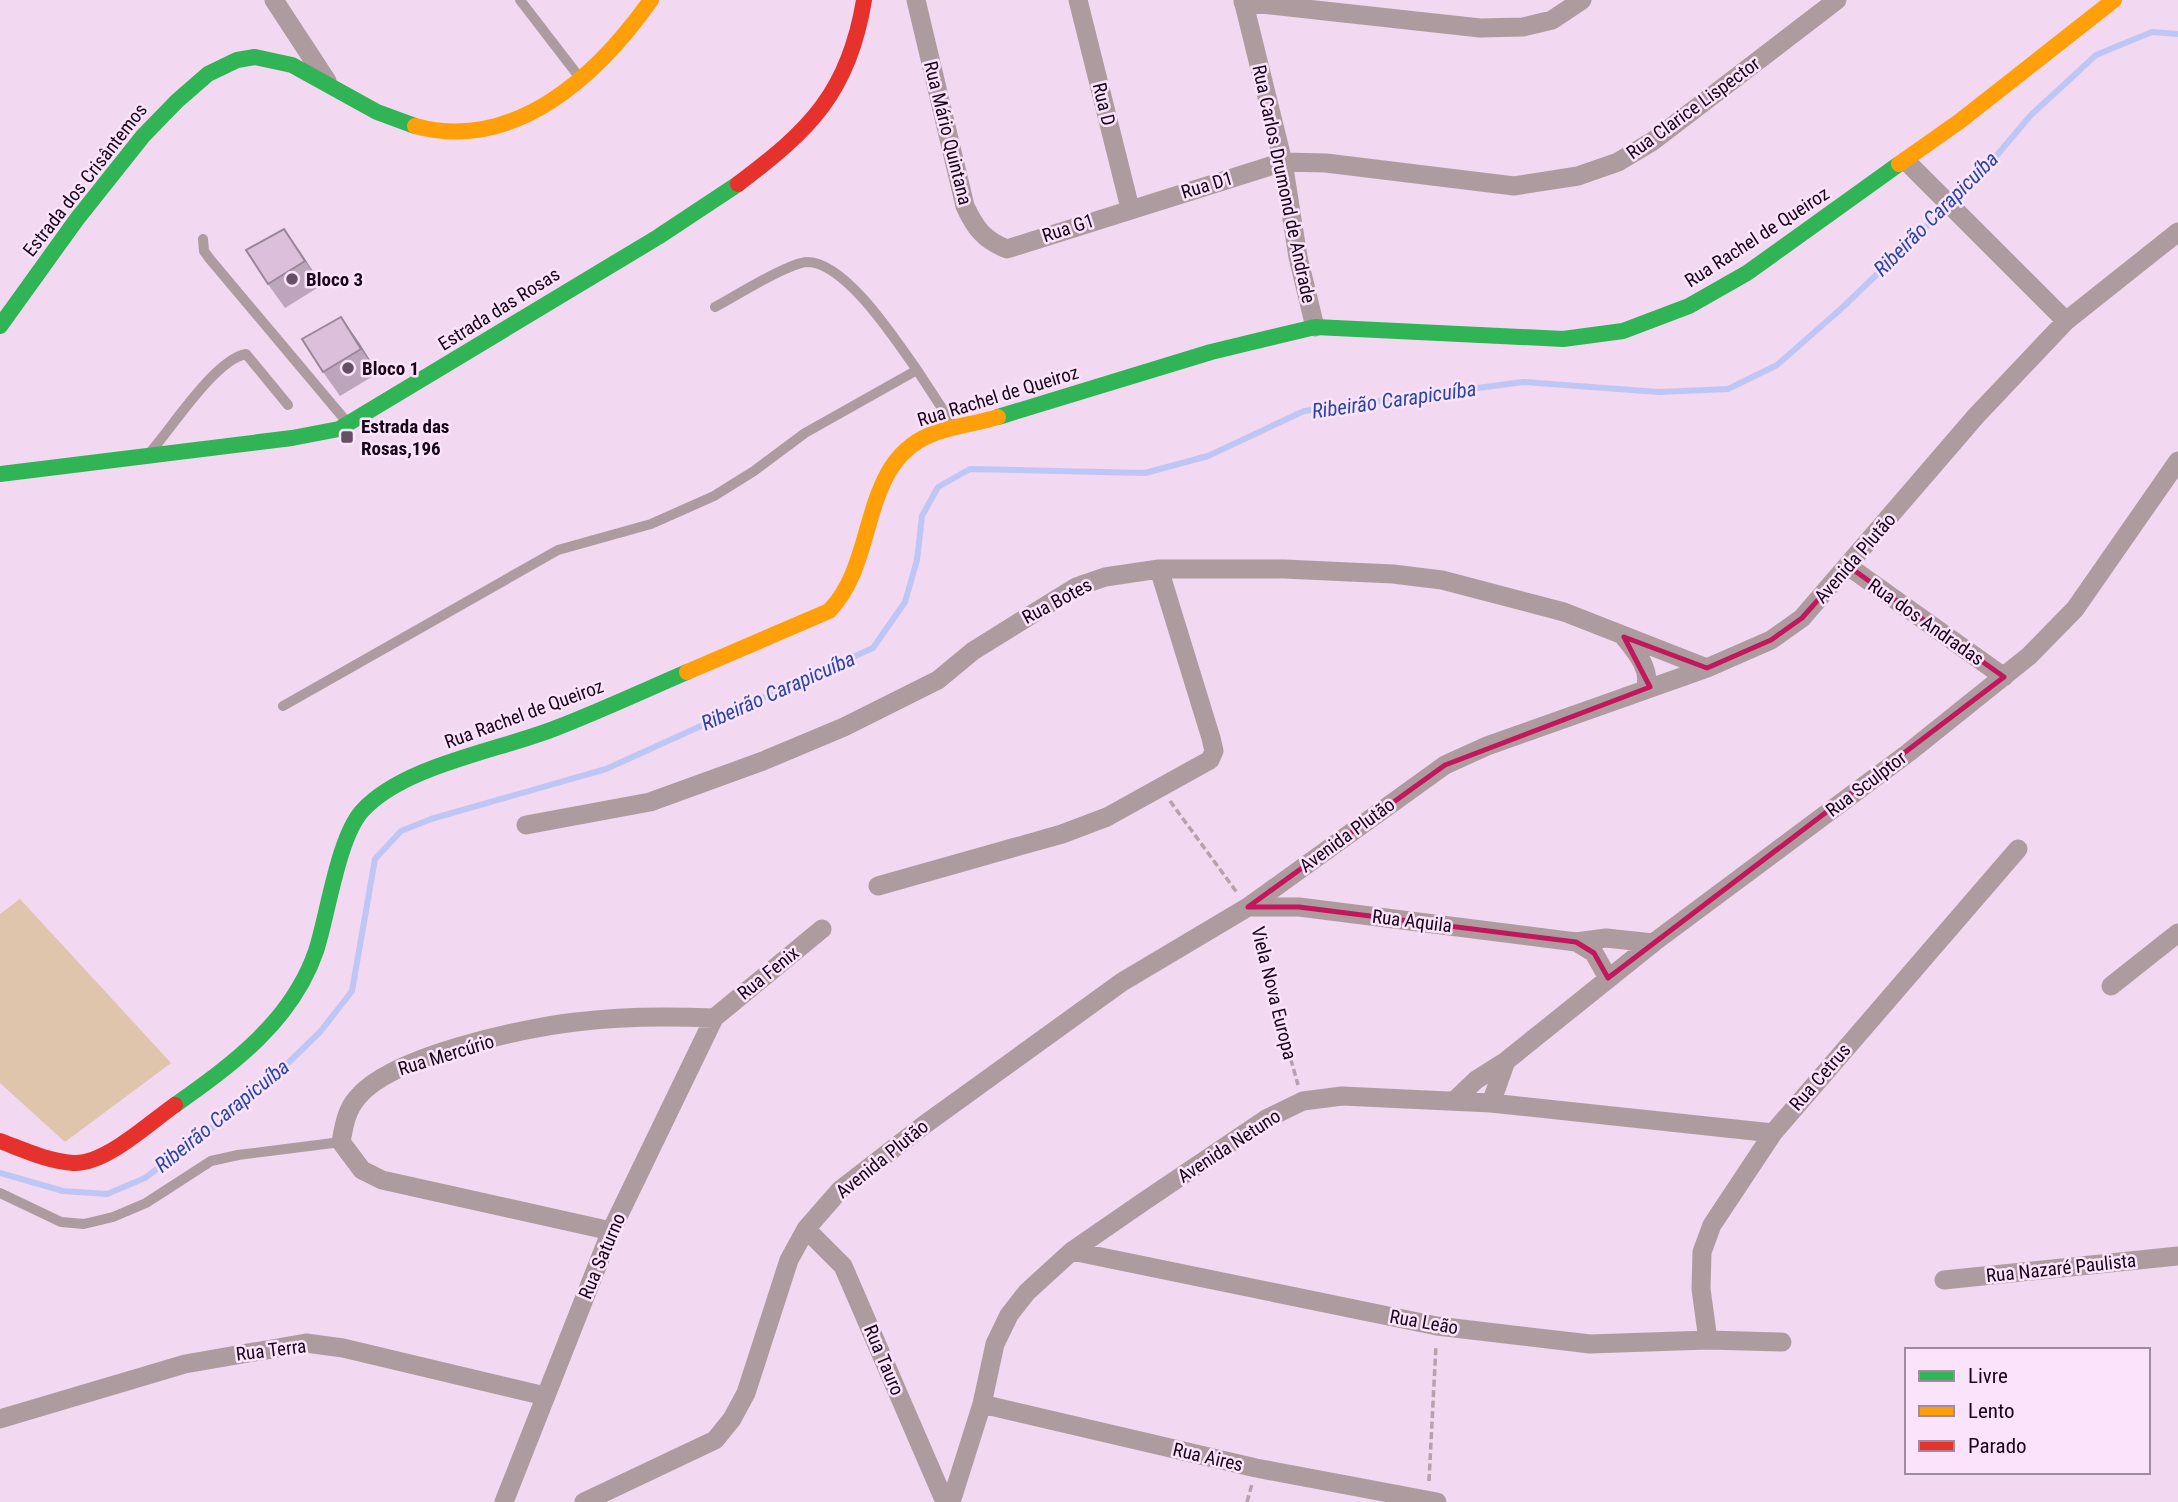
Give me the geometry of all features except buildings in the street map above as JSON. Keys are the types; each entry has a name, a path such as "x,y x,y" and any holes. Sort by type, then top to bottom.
{"street":[{"path":"274,0 331,88"},
{"name":"Estrada dos Crisântemos","path":"0,326 114,173 167,108 206,76 237,60 264,59 295,66 331,88 418,130 450,132 519,119 557,100 582,82 617,48 651,0"},
{"name":"Estrada das Rosas","path":"0,474 292,438 349,424 688,217 758,169 789,142 843,78 853,51 864,0"},
{"name":"Rua Mário Quintana","path":"916,0 965,206 975,227 988,242 1007,249"},
{"name":"Rua D","path":"1078,0 1130,208"},
{"path":"1243,1 1480,28 1523,27 1552,20 1582,0"},
{"name":"Rua Clarice Lispector","path":"1283,162 1326,163 1514,186 1577,176 1618,162 1653,141 1837,0"},
{"name":"Rua Rachel de Queiroz","path":"0,1141 48,1159 76,1163 103,1156 226,1069 284,1013 306,976 347,839 361,813 373,799 390,787 460,759 554,729 829,611 841,599 853,577 884,480 893,464 903,451 930,435 1210,352 1315,327 1563,339 1623,331 1689,306 1747,273 1906,161 2114,0"},
{"name":"Rua Carlos Drumond de Andrade","path":"1243,1 1283,162 1298,257 1315,327"},
{"path":"1906,161 2066,321"},
{"name":"Rua D1","path":"1130,208 1283,162"},
{"name":"Rua G1","path":"1007,249 1130,208"},
{"name":"Avenida Plutão","path":"584,1502 689,1455 715,1440 732,1419 746,1392 789,1260 806,1228 840,1190 935,1117 1122,982 1248,907 1445,765 1487,746 1707,668 1770,640 1802,618 1976,416 2066,321 2178,232"},
{"name":"Rua Sculptor","path":"1454,1101 1476,1080 1506,1061 1653,943 2004,677 2075,609 2178,461"},
{"name":"Rua dos Andradas","path":"1848,566 2004,677"},
{"path":"878,886 1062,834 1108,817 1210,760 1214,751 1159,569"},
{"name":"Rua Botes","path":"526,825 650,802 763,761 844,727 938,680 973,651 1076,587 1105,577 1159,569 1284,569 1392,574 1442,580 1564,612 1707,668"},
{"path":"1624,637 1644,667 1648,681 1645,689"},
{"name":"Rua Cetrus","path":"1707,1340 1701,1289 1702,1252 1712,1225 1773,1133 2018,849"},
{"path":"1293,874 1313,909"},
{"name":"Rua Aquila","path":"1248,907 1313,909 1576,942 1606,939 1653,943"},
{"name":"Rua Fenix","path":"714,1017 822,929"},
{"path":"2111,986 2178,933"},
{"path":"1576,942 1594,953 1608,978"},
{"name":"Rua Mercúrio","path":"341,1142 345,1117 358,1096 388,1074 421,1059 574,1022 663,1016 714,1017"},
{"name":"Rua Saturno","path":"504,1502 611,1231 714,1017"},
{"path":"1491,1103 1506,1061"},
{"name":"Avenida Netuno","path":"951,1502 982,1404 995,1345 1009,1315 1041,1277 1072,1251 1266,1119 1303,1101 1342,1096 1491,1103 1773,1133"},
{"path":"341,1142 362,1170 382,1180 611,1231"},
{"name":"Rua Tauro","path":"806,1228 843,1266 945,1502"},
{"name":"Rua Leão","path":"1072,1251 1437,1326 1590,1344 1707,1340 1782,1342"},
{"name":"Rua Nazaré Paulista","path":"1944,1280 2178,1256"},
{"name":"Rua Terra","path":"0,1419 185,1363 306,1343 344,1348 545,1396"},
{"name":"Rua Aires","path":"982,1404 1256,1468 1432,1501"}],"lane":[{"path":"520,0 582,82"},
{"path":"204,239 204,251 209,258 349,424"},
{"path":"715,307 787,269 808,262 831,270 873,309 955,428"},
{"path":"148,456 218,371 235,356 246,354 288,405"},
{"path":"283,706 558,550 651,524 714,496 754,471 805,433 917,370"},
{"path":"0,1193 61,1222 84,1224 113,1217 146,1203 211,1161 341,1142"}],"path":[{"name":"Viela Nova Europa","path":"1160,789 1259,925 1273,995 1303,1101"},
{"path":"1432,1501 1437,1326"}],"highlighted area":[{"path":"1848,566 2004,677 1608,978 1594,953 1576,942 1299,907 1248,907 1445,765 1650,687 1624,637 1707,668 1771,640 1802,618"}],"shaded area":[{"path":"20,899 171,1063 65,1142 0,1083 0,914"}],"waterway":[{"name":"Ribeirão Carapicuíba","path":"0,1173 63,1191 107,1194 145,1178 254,1096 320,1032 352,991 375,859 401,831 431,819 606,769 873,648 905,602 917,560 922,516 938,487 970,469 1145,473 1208,456 1304,411 1523,382 1659,392 1728,389 1777,365 1843,307 1981,174 2030,116 2096,55 2152,32 2178,34"}],"traffic: fast":[{"path":"0,326 77,219 143,136 208,74 237,60 255,57 292,65 377,112 415,126"},
{"path":"998,417 1211,352 1315,327 1563,339 1623,331 1689,306 1747,273 1899,164"},
{"path":"0,474 292,438 339,429 658,237 738,184"},
{"path":"175,1105 239,1057 276,1020 292,999 316,951 346,839 362,811 380,795 427,771 556,728 687,672"}],"traffic: slow":[{"path":"415,126 452,131 487,128 520,118 551,101 579,80 606,55 651,0"},
{"path":"1899,164 1960,121 2114,0"},
{"path":"687,672 829,611 844,591 855,567 880,491 891,468 907,449 938,432 998,417"}],"traffic: jam":[{"path":"738,184 786,145 822,106 837,84 848,60 864,0"},
{"path":"0,1141 54,1160 86,1162 112,1150 175,1105"}],"place":[{"name":"Bloco 3","path":"292,279"},
{"name":"Bloco 1","path":"348,368"},
{"name":"Estrada das Rosas,196","path":"347,437"}]}
